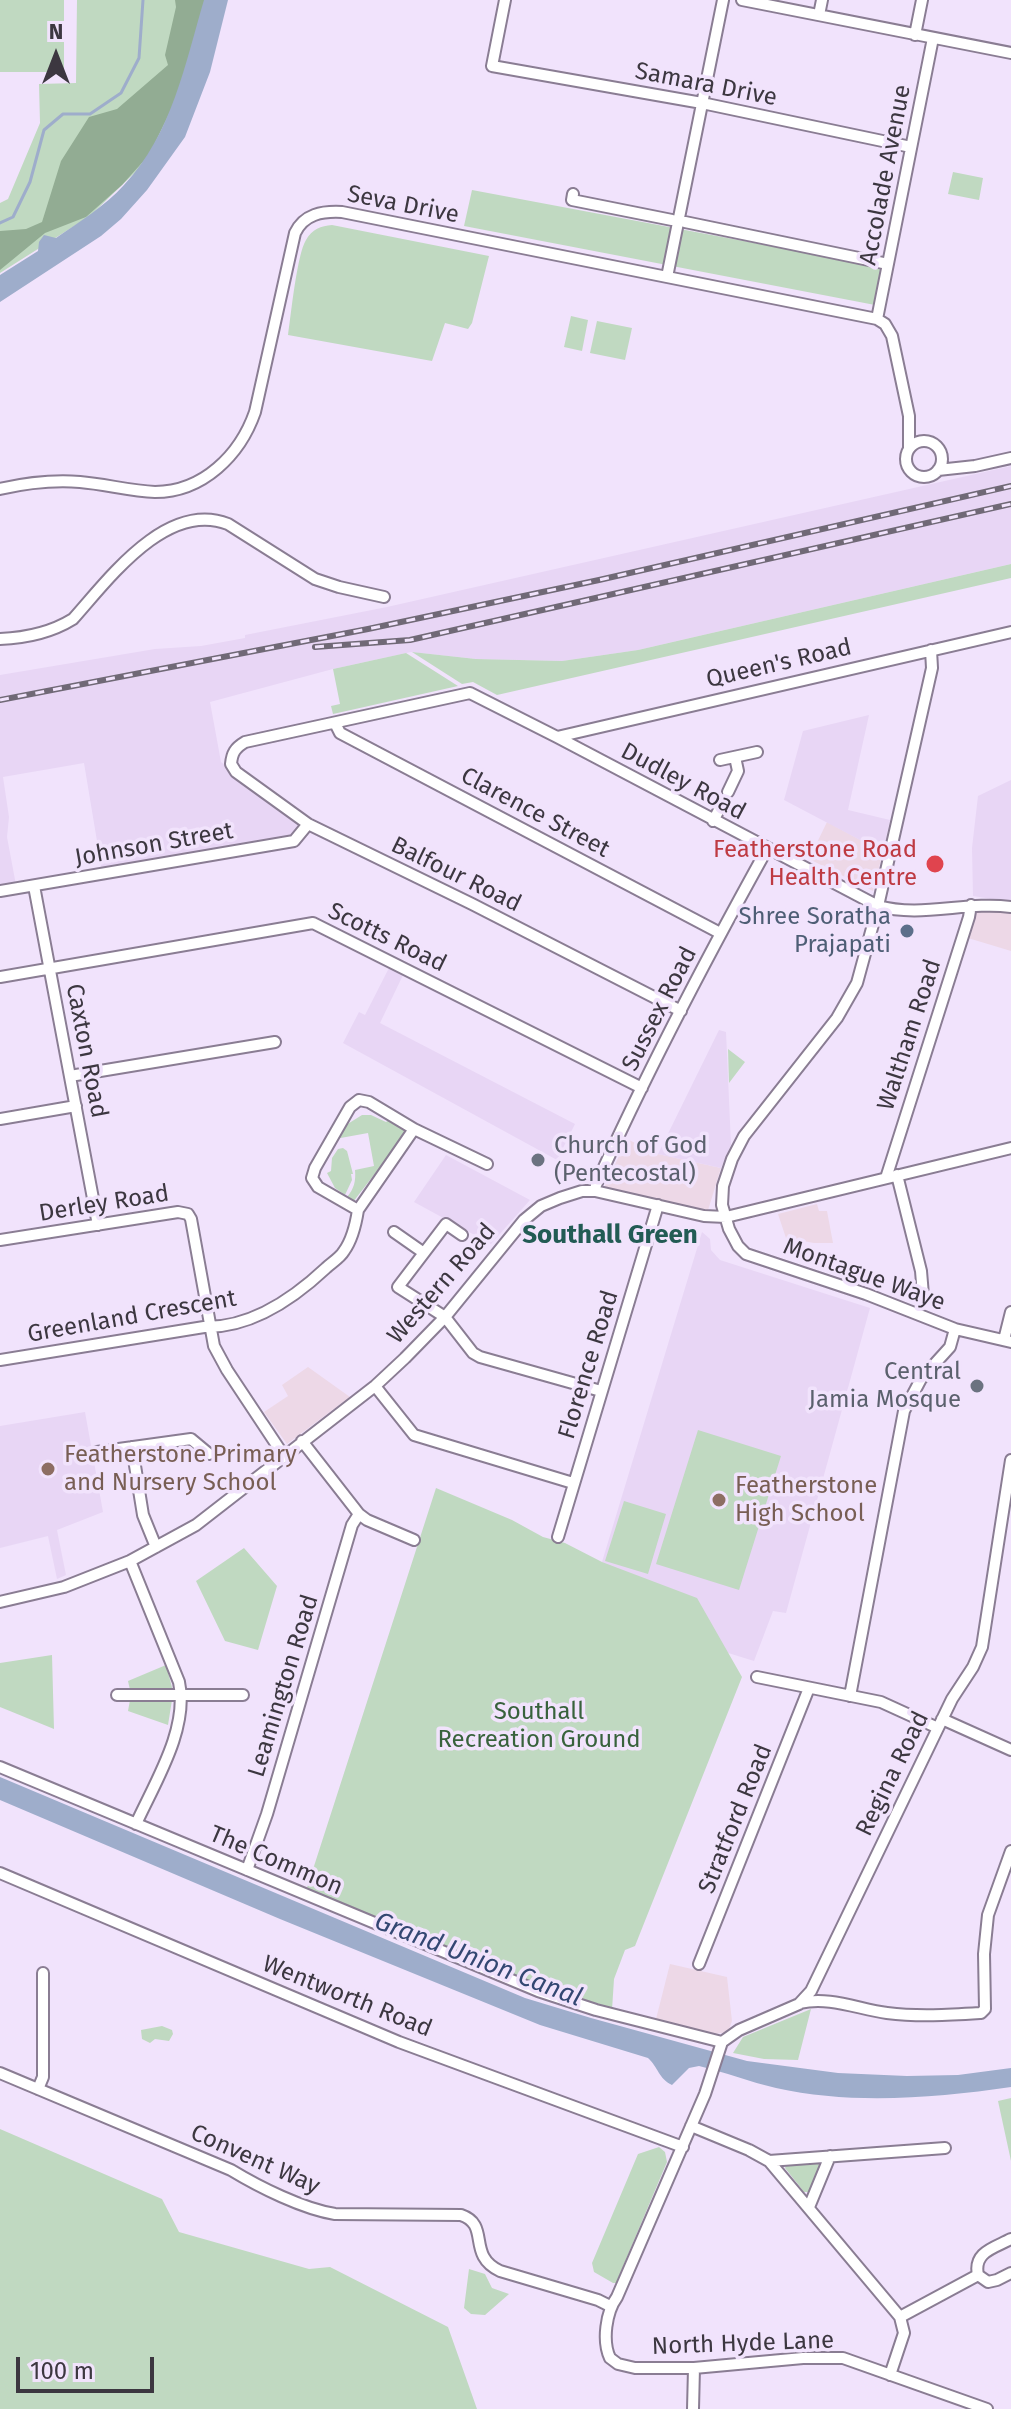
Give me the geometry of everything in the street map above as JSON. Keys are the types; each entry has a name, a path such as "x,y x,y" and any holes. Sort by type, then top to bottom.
{"street":[{"name":"Samara Drive","path":"505,0 492,66 702,103 911,147"},
{"path":"667,277 723,0"},
{"path":"742,0 1011,53"},
{"path":"819,15 822,0"},
{"path":"915,35 922,0"},
{"name":"Accolade Avenue","path":"877,319 906,198 911,147 933,38"},
{"path":"573,194 572,200 672,220"},
{"name":"Seva Drive","path":"0,489 64,481 163,491 209,476 246,436 255,412 291,245 299,223 309,216 330,211 877,319"},
{"path":"685,222 888,264"},
{"path":"877,319 885,324 892,336 909,416 906,459 914,474 924,477 938,470 1011,458"},
{"path":"909,416 925,441"},
{"path":"909,448 925,441 936,445 941,454 938,470"},
{"path":"941,454 975,466"},
{"path":"0,639 23,638 73,619 111,575 154,537 171,527 200,521 228,524 315,579 384,597"},
{"name":"Queen's Road","path":"557,737 1011,632"},
{"path":"726,1217 722,1205 723,1186 737,1147 837,1018 861,971 932,668 931,650"},
{"name":"Dudley Road","path":"335,723 470,693 878,906"},
{"name":"Balfour Road","path":"335,723 245,742 236,747 231,755 231,764 236,772 308,824 681,1011"},
{"name":"Clarence Street","path":"335,723 340,733 720,933"},
{"path":"720,760 757,752"},
{"path":"728,792 738,771 735,757"},
{"path":"713,821 720,808"},
{"name":"Johnson Street","path":"0,891 294,841 308,824"},
{"name":"Sussex Road","path":"595,1191 616,1139 720,933 767,849"},
{"name":"Caxton Road","path":"34,886 98,1225"},
{"path":"878,906 901,912 971,905 1011,907"},
{"name":"Waltham Road","path":"886,1178 971,905"},
{"name":"Scotts Road","path":"0,977 313,923 642,1088"},
{"path":"70,1076 275,1042"},
{"path":"414,1129 358,1210 318,1187 312,1178 350,1107 359,1100 369,1102 414,1129 487,1164"},
{"path":"0,1119 76,1106"},
{"name":"Western Road","path":"0,1602 64,1587 130,1561 196,1525 375,1386 445,1317 524,1220 541,1206 582,1191 595,1191 704,1216 726,1217 1011,1148"},
{"path":"897,1175 921,1271 923,1295"},
{"name":"Florence Road","path":"558,1537 658,1205"},
{"name":"Greenland Crescent","path":"0,1360 216,1327 264,1313 306,1287 345,1251 358,1210"},
{"name":"Derley Road","path":"0,1240 178,1212 188,1214 214,1346 284,1456"},
{"name":"Montague Waye","path":"726,1217 733,1239 746,1254 866,1294 955,1329 1007,1341"},
{"path":"462,1235 446,1224 398,1287 445,1317 473,1353 480,1357 601,1391"},
{"path":"394,1232 424,1253"},
{"path":"1007,1341 1011,1312"},
{"path":"850,1696 904,1411 921,1379 950,1347 955,1329"},
{"path":"375,1386 414,1435 573,1483"},
{"path":"97,1452 191,1439 209,1454"},
{"path":"302,1441 359,1514 414,1540"},
{"path":"132,1447 143,1515 156,1547"},
{"name":"Regina Road","path":"721,2046 739,2030 799,2004 811,1991 956,1691 973,1667 982,1647 1011,1460"},
{"name":"Leamington Road","path":"247,1870 267,1814 352,1525 359,1514"},
{"path":"130,1561 181,1695 181,1716 174,1739 136,1824"},
{"path":"757,1677 886,1703 1011,1750"},
{"name":"Stratford Road","path":"699,1964 809,1688"},
{"path":"117,1695 243,1695"},
{"name":"The Common","path":"0,1767 538,1991 721,2046"},
{"path":"799,2004 828,2002 910,2015 984,2011 984,1945 988,1915 1011,1851"},
{"name":"Wentworth Road","path":"0,1873 399,2042 683,2147"},
{"path":"38,2089 43,2077 43,1973"},
{"path":"820,1976 818,1990 828,2002"},
{"name":"North Hyde Lane","path":"721,2046 683,2147 617,2297 610,2306 606,2345 610,2358 618,2364 635,2368 694,2368 825,2356 843,2358 987,2409"},
{"name":"Convent Way","path":"0,2073 231,2170 253,2183 321,2212 461,2215 471,2218 476,2225 481,2255 489,2266 610,2306"},
{"path":"691,2126 769,2161 900,2317 904,2333 890,2375"},
{"path":"769,2161 945,2148"},
{"path":"809,2207 830,2156"},
{"path":"1011,2239 980,2256 976,2264 978,2275 988,2282 1011,2273"},
{"path":"900,2317 978,2275"},
{"path":"693,2409 694,2368"}],"shaded area":[{"path":"1011,466 1011,564 638,650 562,661 476,659 411,652 210,702 221,762 302,823 289,838 102,871 84,763 3,777 9,817 7,837 16,885 0,888 0,675 155,649 201,646 245,638 245,635 387,607"},
{"path":"869,715 848,810 890,820 883,852 784,800 803,731"},
{"path":"1011,780 1011,902 973,896 972,848 978,796"},
{"path":"827,822 883,852 873,891 809,859"},
{"path":"995,908 1011,910 1011,951 958,935 963,912"},
{"path":"390,966 404,973 380,1023 575,1124 557,1160 343,1043 359,1012 365,1015"},
{"path":"719,1030 726,1032 731,1145 721,1168 658,1154"},
{"path":"627,1139 658,1154 721,1168 705,1220 602,1192"},
{"path":"446,1155 530,1200 491,1244 414,1202"},
{"path":"817,1204 819,1211 827,1211 833,1243 786,1238 778,1214"},
{"name":"Featherstone High School","path":"702,1232 710,1239 711,1250 720,1260 870,1308 786,1613 773,1611 754,1661 725,1652 602,1562"},
{"path":"308,1367 350,1397 287,1444 264,1412 288,1396 282,1385"},
{"name":"Featherstone Primary and Nursery School","path":"85,1412 103,1512 57,1530 66,1575 57,1579 48,1536 0,1548 0,1426"},
{"path":"670,1964 727,1977 732,2021 728,2032 715,2034 656,2019"}],"green space":[{"path":"0,0 64,0 64,72 0,72"},
{"path":"77,0 209,0 177,99 147,161 90,216 0,273 0,203 8,199 40,123 39,84 76,83"},
{"path":"175,0 208,0 187,77 149,155 122,185 86,217 45,233 0,270 0,231 26,229 42,222 61,161 89,117 117,109 168,65 165,55"},
{"path":"953,172 983,178 979,200 948,194"},
{"path":"472,190 882,267 875,305 464,226"},
{"path":"332,225 489,256 468,329 445,323 432,361 288,335 303,247 314,231"},
{"path":"571,316 588,320 582,351 564,347"},
{"path":"597,321 632,328 625,360 590,353"},
{"path":"1011,564 1011,578 497,695 473,682 462,684 412,652 476,659 562,661 638,650"},
{"path":"406,653 458,686 333,714 331,706 340,704 333,669"},
{"path":"728,1049 745,1062 729,1083"},
{"path":"362,1115 371,1115 386,1122 389,1120 407,1132 353,1202 347,1197 354,1185 355,1170 374,1166 368,1133 335,1139 346,1125"},
{"path":"338,1149 347,1151 353,1174 345,1195 335,1188 327,1173 331,1171 332,1158"},
{"path":"698,1430 781,1456 739,1590 656,1564"},
{"name":"Southall Recreation Ground","path":"436,1488 602,1562 697,1598 742,1677 635,1946 625,1950 614,1979 612,2010 540,1990 305,1894"},
{"path":"624,1501 666,1514 648,1574 605,1561"},
{"path":"244,1548 277,1586 258,1650 225,1641 196,1581"},
{"path":"52,1655 54,1729 0,1707 0,1663"},
{"path":"166,1665 173,1691 130,1690 128,1681"},
{"path":"130,1700 172,1700 168,1725 128,1711"},
{"path":"811,2009 798,2060 764,2059 733,2053 743,2037"},
{"path":"162,2026 172,2030 169,2041 155,2039 150,2043 142,2039 141,2030"},
{"path":"1011,2098 1011,2161 998,2101"},
{"path":"0,2129 162,2199 179,2232 309,2269 330,2267 448,2327 477,2409 0,2409"},
{"path":"659,2147 665,2152 667,2162 616,2283 613,2283 594,2272 592,2263 638,2154"},
{"path":"818,2162 820,2168 809,2192 804,2192 785,2168 786,2165"},
{"path":"469,2269 485,2274 492,2288 509,2294 485,2315 471,2314 464,2308"}],"water":[{"path":"204,0 228,0 210,72 185,137 147,190 121,219 101,236 0,302 0,275 38,251 44,235 56,238 100,207 117,193 140,165 154,144 175,97"},
{"path":"0,1777 525,1998 747,2061 838,2073 907,2076 958,2075 1011,2068 1011,2087 923,2097 834,2097 776,2088 699,2066 689,2068 672,2085 664,2080 648,2058 540,2025 0,1800"}],"waterway":[{"path":"0,223 13,217 30,182 44,130 63,114 90,114 121,93 139,58 143,0"}],"railway":[{"path":"0,700 368,629 1011,486"},
{"path":"315,647 410,640 1011,504"}],"place":[{"name":"Featherstone Road Health Centre","path":"935,864"},
{"name":"Shree Soratha Prajapati","path":"907,931"},
{"name":"Church of God (Pentecostal)","path":"538,1160"},
{"name":"Central Jamia Mosque","path":"977,1386"},
{"name":"Featherstone Primary and Nursery School","path":"48,1469"},
{"name":"Featherstone High School","path":"719,1500"}],"district":[{"name":"Southall Green","path":"610,1236"}],"water label":[{"name":"Grand Union Canal","path":"478,1960"}]}
